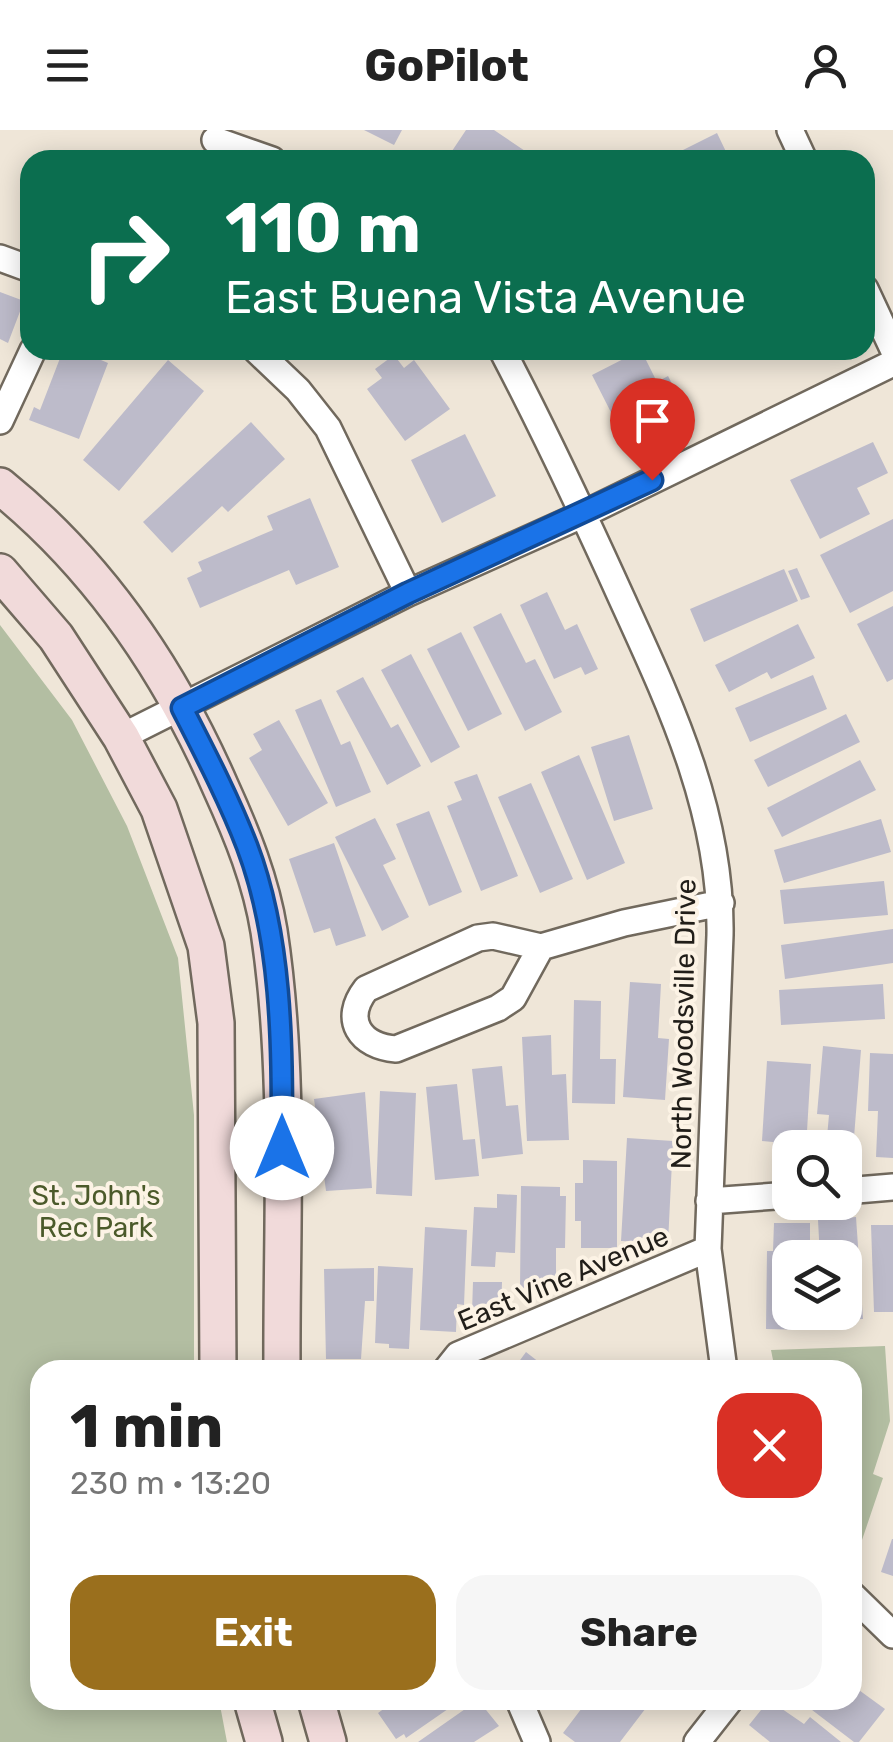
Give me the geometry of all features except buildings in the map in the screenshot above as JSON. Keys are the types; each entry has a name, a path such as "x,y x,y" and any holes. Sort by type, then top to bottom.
{"main road":[{"path":"0,486 66,546 117,603 154,656 248,848 268,928 281,1037 282,1360"},
{"path":"0,572 56,638 122,736 159,810 206,946 216,1024 218,1360"},
{"path":"255,1710 264,1742"},
{"path":"319,1710 328,1742"}],"street":[{"path":"215,140 244,150"},
{"path":"875,311 893,349"},
{"path":"0,421 28,360"},
{"path":"266,360 298,390 328,428 408,593"},
{"name":"North Woodsville Drive","path":"507,360 584,514 676,718 714,847 720,903 708,1249 723,1360"},
{"path":"122,736 408,593 584,514 893,362"},
{"path":"541,948 514,998 396,1048 378,1047 364,1039 355,1020 358,999 366,989 478,938 494,936 541,948 624,923 720,903"},
{"path":"862,1190 893,1188"},
{"path":"710,1202 772,1197"},
{"name":"East Vine Avenue","path":"454,1360 708,1249"},
{"path":"862,1605 893,1635"},
{"path":"523,1710 537,1742"},
{"path":"697,1742 722,1710"}],"green space":[{"name":"St. John's Rec Park","path":"0,625 72,720 127,826 178,958 194,1115 194,1360 30,1360 30,1710 221,1710 227,1742 0,1742"},
{"path":"885,1346 890,1421 873,1474 883,1478 862,1540 862,1360 773,1360 771,1350"}],"route":[{"path":"282,1148 281,1037 268,928 248,848 182,708 408,593 652,480"}]}
